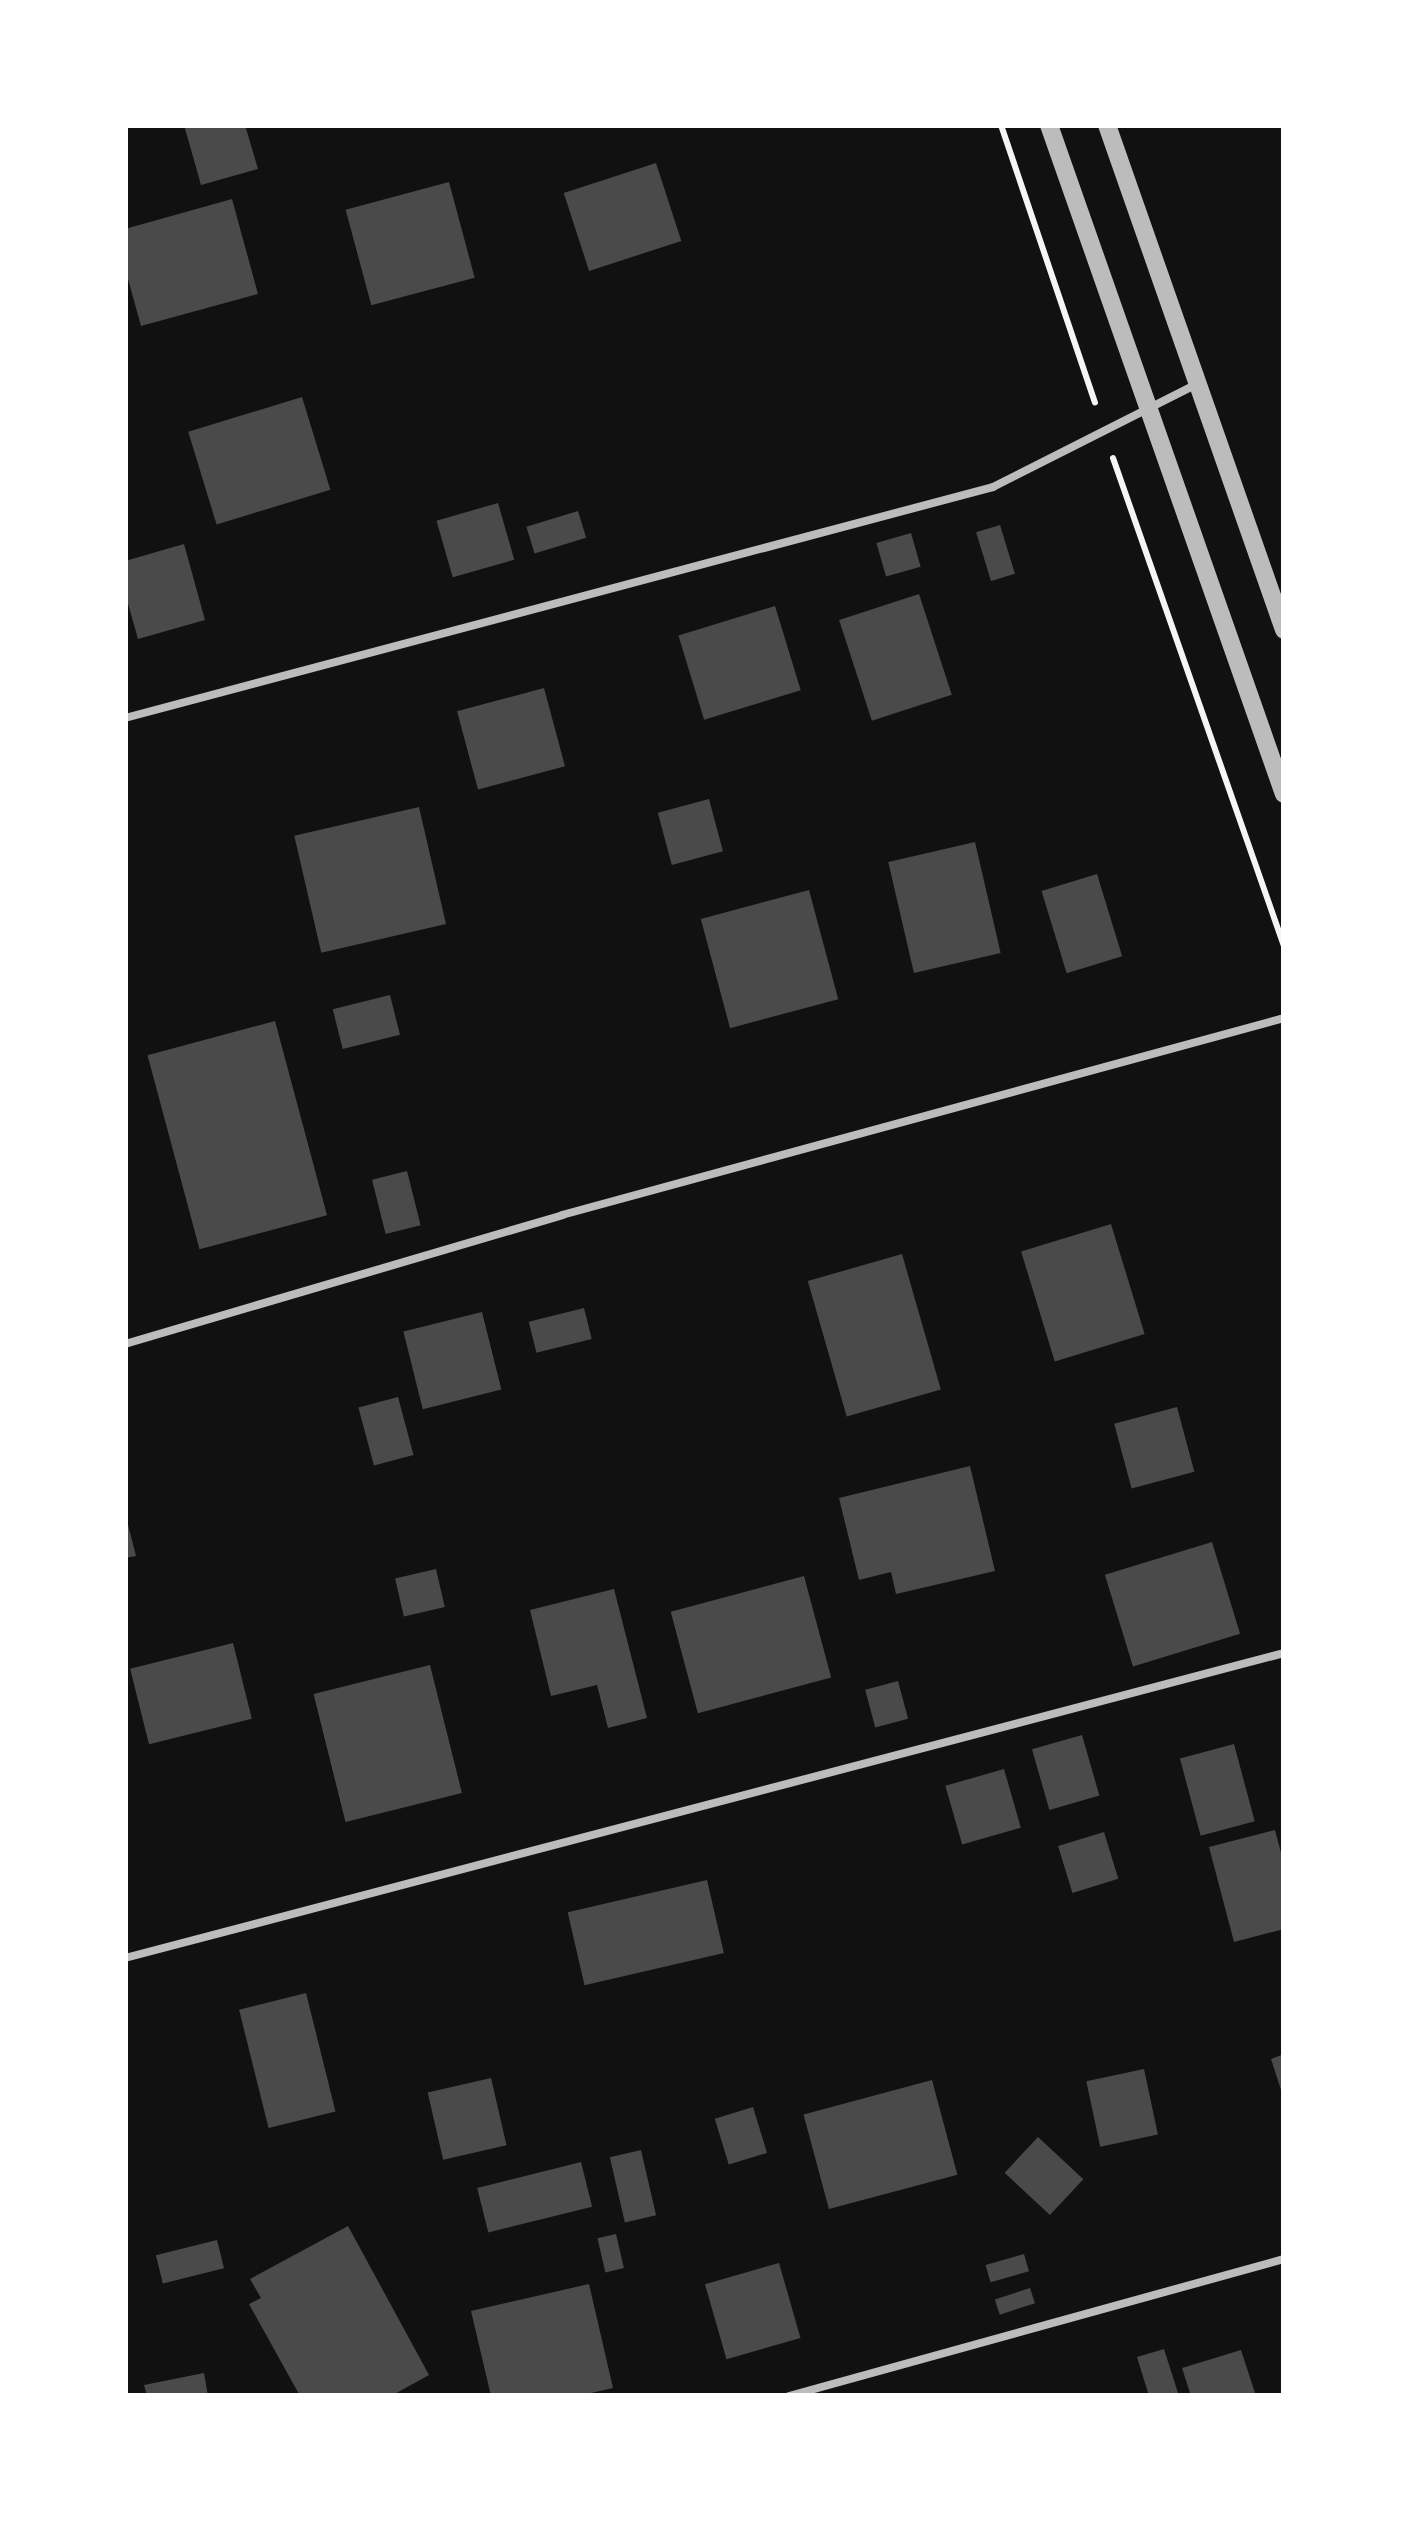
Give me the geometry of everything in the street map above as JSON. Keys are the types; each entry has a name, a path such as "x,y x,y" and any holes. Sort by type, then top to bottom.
{"street":[{"path":"1049,125 1284,794"},
{"path":"1107,125 1284,630"}],"lane":[{"path":"125,718 993,486 1057,459 1103,429 1149,412 1198,384"},
{"path":"125,1344 562,1215 1177,1052 1284,1018"},
{"path":"125,1958 1284,1652"},
{"path":"789,2396 1284,2259"}],"path":[{"path":"1001,125 1284,946"}],"building":[{"path":"184,125 245,125 258,169 201,185"},
{"path":"656,163 681,241 589,271 564,193"},
{"path":"449,182 475,278 371,305 346,210"},
{"path":"232,199 258,294 141,326 125,268 125,229"},
{"path":"302,397 330,490 217,525 188,432"},
{"path":"498,503 514,560 453,577 436,521"},
{"path":"578,511 586,538 535,554 526,527"},
{"path":"1000,525 1015,574 991,581 976,532"},
{"path":"911,533 921,567 886,577 876,543"},
{"path":"184,544 205,620 138,639 125,593 125,561"},
{"path":"919,594 952,695 872,721 839,620"},
{"path":"775,606 801,690 704,720 678,636"},
{"path":"544,688 565,766 478,790 457,711"},
{"path":"709,799 723,851 672,865 658,813"},
{"path":"419,807 446,924 321,953 294,836"},
{"path":"975,842 1001,953 914,973 888,862"},
{"path":"1097,874 1122,956 1067,973 1042,891"},
{"path":"809,890 838,999 730,1028 701,919"},
{"path":"390,995 400,1035 343,1049 333,1009"},
{"path":"275,1021 327,1215 200,1249 147,1055"},
{"path":"407,1171 421,1225 386,1234 372,1180"},
{"path":"1111,1224 1145,1334 1055,1361 1021,1251"},
{"path":"902,1254 941,1390 847,1417 808,1281"},
{"path":"584,1308 592,1339 536,1353 529,1322"},
{"path":"482,1312 501,1390 423,1409 403,1332"},
{"path":"398,1397 414,1455 374,1466 358,1408"},
{"path":"1177,1407 1194,1472 1132,1489 1114,1424"},
{"path":"970,1466 995,1571 896,1594 891,1572 859,1580 839,1498"},
{"path":"125,1513 136,1556 125,1558"},
{"path":"1212,1542 1240,1634 1133,1667 1105,1575"},
{"path":"436,1569 445,1607 404,1616 395,1578"},
{"path":"804,1576 831,1677 698,1713 671,1612"},
{"path":"614,1589 647,1718 608,1728 597,1685 551,1696 530,1610"},
{"path":"233,1643 252,1719 149,1744 130,1669"},
{"path":"430,1665 462,1793 345,1822 314,1694"},
{"path":"898,1681 908,1719 875,1727 865,1690"},
{"path":"1082,1735 1099,1796 1049,1810 1032,1749"},
{"path":"1234,1744 1255,1821 1201,1836 1180,1758"},
{"path":"1004,1769 1021,1828 962,1844 945,1786"},
{"path":"1275,1830 1284,1864 1284,1929 1234,1942 1209,1847"},
{"path":"1104,1832 1118,1879 1072,1893 1058,1846"},
{"path":"707,1880 724,1953 585,1985 568,1912"},
{"path":"306,1993 336,2111 269,2128 239,2010"},
{"path":"1284,2054 1284,2096 1283,2096 1271,2059"},
{"path":"1144,2069 1158,2135 1100,2147 1086,2081"},
{"path":"491,2078 507,2145 443,2160 428,2093"},
{"path":"932,2080 957,2175 829,2209 804,2114"},
{"path":"753,2107 767,2153 729,2165 715,2119"},
{"path":"1038,2137 1083,2179 1050,2215 1005,2173"},
{"path":"641,2150 656,2215 625,2222 610,2157"},
{"path":"581,2162 592,2207 488,2233 477,2188"},
{"path":"348,2226 429,2375 391,2396 300,2396 249,2304 261,2298 250,2279"},
{"path":"616,2234 624,2268 605,2272 597,2238"},
{"path":"217,2240 224,2268 163,2283 156,2255"},
{"path":"1024,2254 1029,2271 991,2282 986,2265"},
{"path":"779,2263 800,2338 726,2359 705,2284"},
{"path":"589,2284 613,2388 578,2396 491,2396 471,2311"},
{"path":"1030,2288 1035,2303 1000,2315 995,2299"},
{"path":"1164,2349 1179,2396 1149,2396 1137,2357"},
{"path":"1241,2350 1256,2396 1191,2396 1182,2368"},
{"path":"204,2373 208,2396 147,2396 144,2385"}]}
